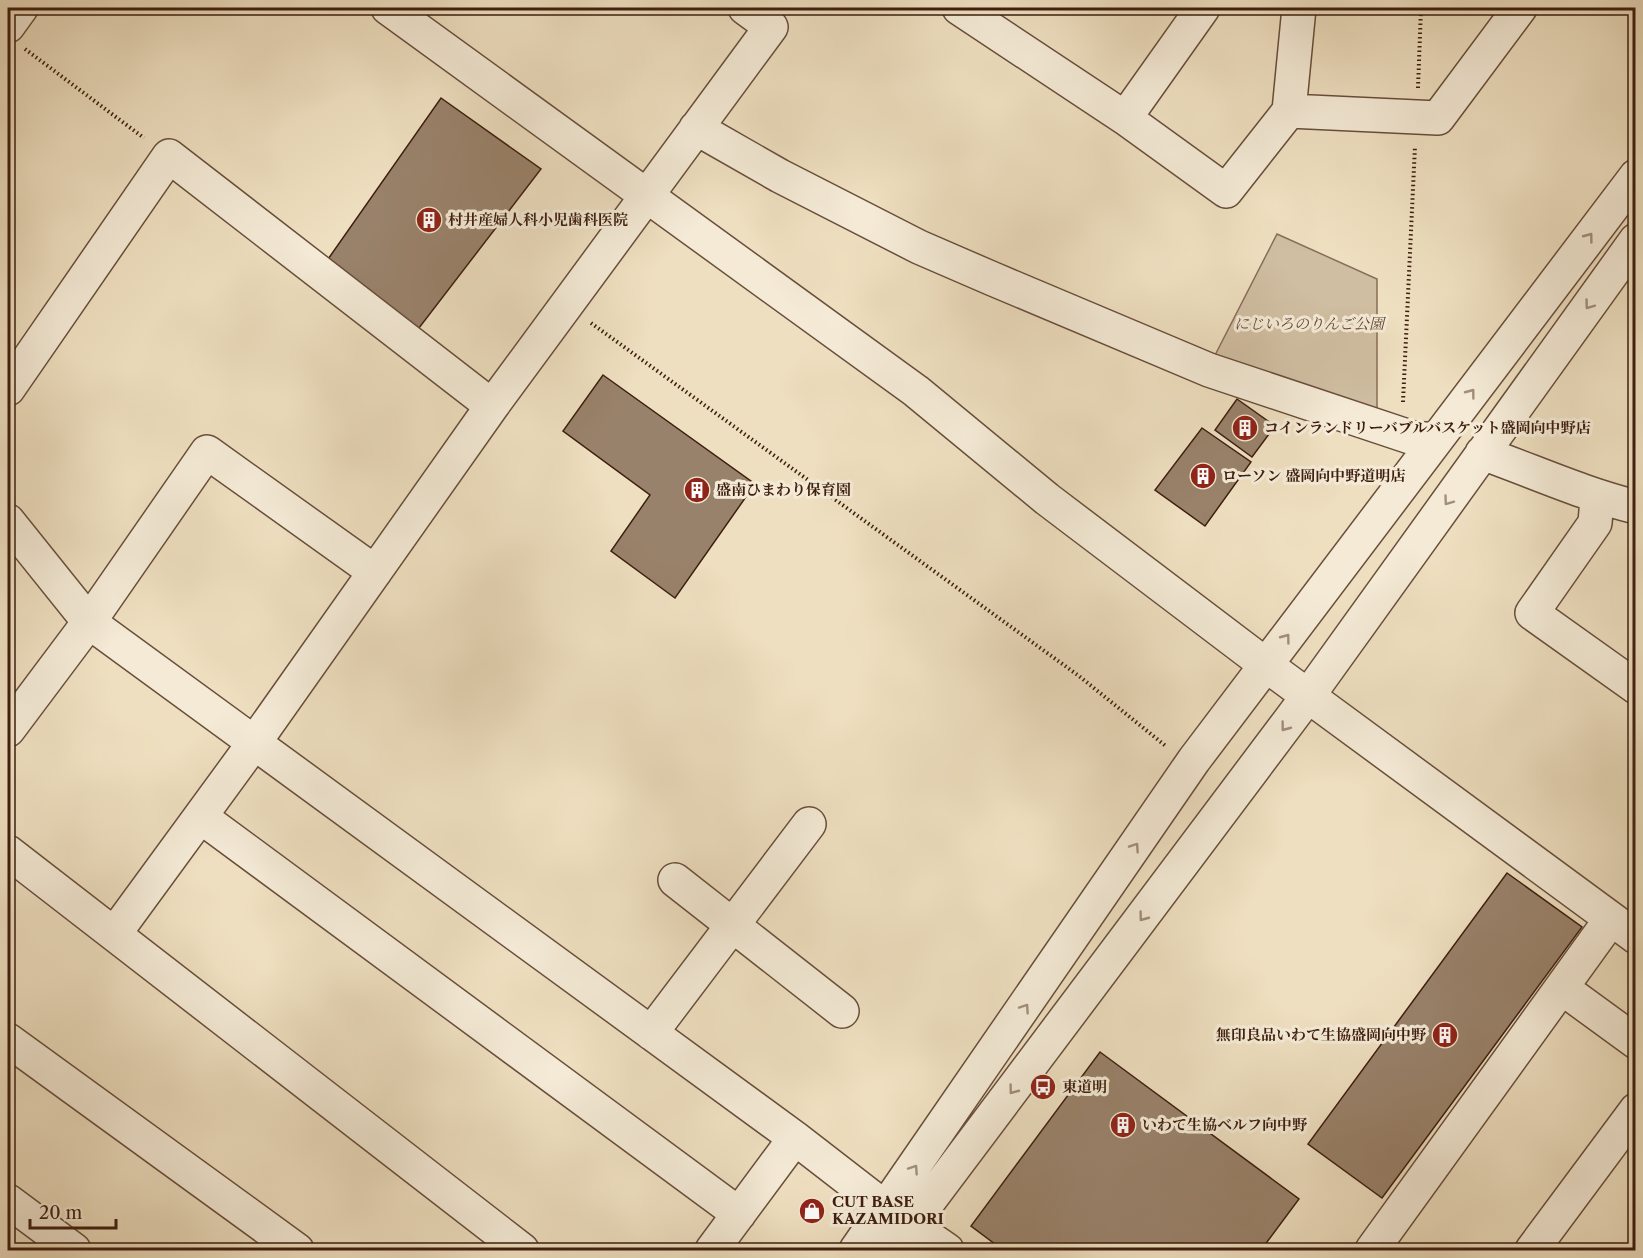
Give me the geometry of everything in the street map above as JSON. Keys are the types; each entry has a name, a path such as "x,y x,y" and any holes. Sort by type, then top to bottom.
{"street":[{"path":"16,37 21,8"},
{"path":"388,8 916,391 1047,499 1266,665 1623,928 1562,988 1372,1251"},
{"path":"1125,118 1203,8"},
{"path":"978,13 1226,191 1289,111 1299,8"},
{"path":"1289,111 1438,118 1520,8"},
{"path":"115,933 254,743 492,405 696,128 767,14"},
{"path":"696,128 780,176 897,236 1004,284 1209,370 1402,434 1436,440"},
{"path":"8,389 169,156 492,405"},
{"path":"897,1228 1194,760 1635,176"},
{"path":"856,1251 897,1228 1308,696 1635,240"},
{"path":"8,730 89,622 207,452 375,572"},
{"path":"1482,453 1549,476 1597,498 1635,507"},
{"path":"1597,498 1595,523 1532,613 1635,687"},
{"path":"8,521 89,622 795,1138 897,1228 947,1251"},
{"path":"201,817 739,1214"},
{"path":"651,1033 809,824"},
{"path":"8,852 522,1251"},
{"path":"675,880 842,1011"},
{"path":"1562,988 1635,1042"},
{"path":"8,1040 297,1251"},
{"path":"1532,1251 1635,1110"},
{"path":"712,1251 795,1138"},
{"path":"8,1201 74,1251"}],"path":[{"path":"1402,434 1421,8"},
{"path":"16,37 169,156"},
{"path":"566,305 1079,676 1172,751"}],"green space":[{"name":"にじいろのりんご公園","path":"1277,234 1377,279 1377,420 1211,363"}],"building":[{"name":"村井産婦人科小児歯科医院","path":"441,98 541,169 409,341 319,272"},
{"name":"盛南ひまわり保育園","path":"603,375 755,484 675,598 611,551 650,495 563,431"},
{"name":"コインランドリーバブルバスケット盛岡向中野店","path":"1237,399 1275,426 1252,457 1215,430"},
{"name":"ローソン 盛岡向中野道明店","path":"1202,428 1251,462 1205,526 1155,490"},
{"name":"無印良品いわて生協盛岡向中野","path":"1507,873 1582,927 1382,1198 1308,1144"},
{"name":"いわて生協ベルフ向中野","path":"1100,1052 1299,1199 1261,1250 1003,1250 971,1226"}],"place":[{"name":"村井産婦人科小児歯科医院","path":"429,220"},
{"name":"コインランドリーバブルバスケット盛岡向中野店","path":"1245,428"},
{"name":"ローソン 盛岡向中野道明店","path":"1203,476"},
{"name":"盛南ひまわり保育園","path":"697,490"},
{"name":"無印良品いわて生協盛岡向中野","path":"1445,1035"},
{"name":"東道明","path":"1043,1087"},
{"name":"いわて生協ベルフ向中野","path":"1123,1125"},
{"name":"CUT BASE KAZAMIDORI","path":"812,1211"}]}
